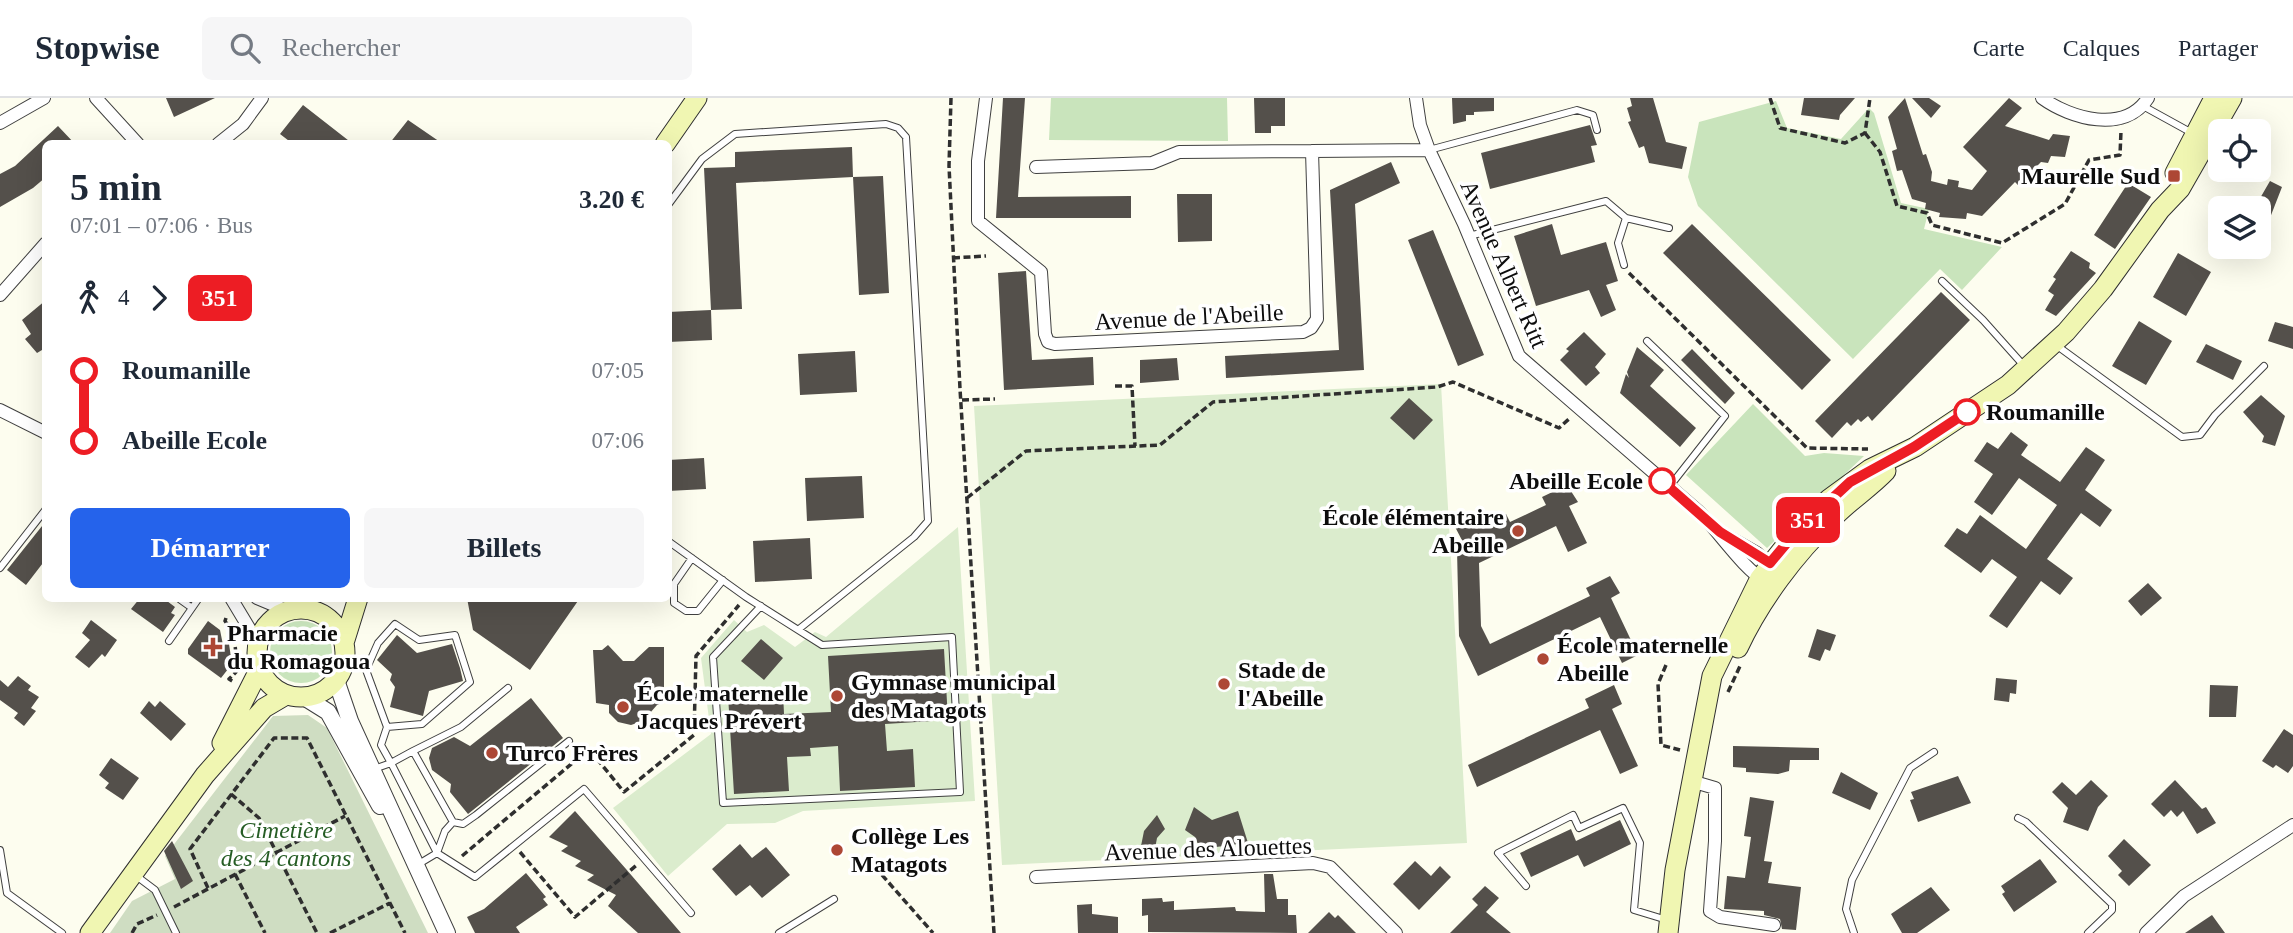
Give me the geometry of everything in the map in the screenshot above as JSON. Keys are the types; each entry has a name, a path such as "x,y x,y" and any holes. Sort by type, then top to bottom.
{"main road":[{"path":"668,140 697,98"},
{"path":"2160,210 2174,176 2214,98"},
{"path":"1668,927 1695,754 1770,574 1829,499 1870,469 1900,455 2007,385 2054,344 2103,289 2160,210 2180,189 2232,98"},
{"path":"90,933 205,775 264,708 295,696 327,689 336,680 345,656 344,643 357,602"},
{"path":"205,775 259,670 258,643 268,623 305,606 331,620 344,643"},
{"path":"259,670 269,684 295,696"}],"street":[{"path":"0,123 44,98"},
{"path":"96,98 133,140"},
{"path":"223,140 243,124 262,98"},
{"name":"Avenue de l'Abeille","path":"986,98 978,161 978,221 1041,272 1045,334 1048,342 1055,344 1303,332 1311,328 1317,319 1312,151"},
{"name":"Avenue Albert Ritt","path":"1416,98 1420,125 1429,150 1469,236 1519,356 1770,574"},
{"path":"2042,98 2055,108 2095,120 2120,120 2146,102"},
{"path":"1036,167 1152,163 1179,152 1429,150"},
{"path":"0,295 42,248"},
{"path":"0,410 42,431"},
{"name":"Avenue Albert Ritt","path":"1720,532 1746,566 1770,574"},
{"path":"233,602 258,643"},
{"path":"281,602 305,606"},
{"path":"336,680 341,701 447,933"},
{"path":"295,696 322,708 333,719 390,824 406,846"},
{"path":"1691,781 1715,788 1715,841 1710,911 1720,917 1774,925"},
{"path":"2147,933 2193,889 2293,825"},
{"name":"Avenue des Alouettes","path":"1036,877 1312,863 1330,867 1396,933"}],"lane":[{"path":"2146,102 2197,135"},
{"path":"1429,150 1577,110 1593,115 1597,130"},
{"path":"672,200 702,159 735,134 886,124 898,128 906,137 928,521 914,537 799,629"},
{"path":"1469,236 1606,201 1626,218 1669,228"},
{"path":"1623,265 1618,243 1626,218"},
{"path":"1942,281 1983,320 2026,368"},
{"path":"1647,341 1725,416 1669,487"},
{"path":"2054,344 2182,437 2200,436 2215,415 2264,366"},
{"path":"0,568 42,514"},
{"path":"672,544 746,597 761,606 799,629 822,645 952,637 960,792 723,803 713,657 761,606"},
{"path":"692,558 674,583 674,603 686,611 698,611 723,580"},
{"path":"184,602 192,608"},
{"path":"169,642 196,602"},
{"path":"387,727 422,724 470,682 455,635 419,640 395,624 377,643 366,670 387,727 381,745 437,853 475,877 584,789 691,913"},
{"path":"373,769 461,727 508,688"},
{"path":"414,751 453,822 463,824 569,741"},
{"path":"1854,933 1846,909 1852,880 1910,768 1934,752"},
{"path":"1526,886 1498,853 1573,815 1580,828 1623,808 1640,843 1634,910 1668,927"},
{"path":"2018,818 2026,822 2112,904 2112,910 2088,933"},
{"path":"415,866 437,853 445,831 453,822"},
{"path":"0,850 8,893 62,933"},
{"path":"133,874 155,890 176,933"},
{"path":"779,933 834,900"}],"path":[{"path":"951,98 948,166 994,933"},
{"path":"1770,98 1780,128 1845,143 1865,133"},
{"path":"1870,98 1865,133 1880,152 1897,206 1927,213 1933,225 2002,243 2065,204 2089,160 2120,155 2120,120"},
{"path":"953,258 986,256"},
{"path":"1623,265 1807,448 1877,449"},
{"path":"967,498 1026,451 1160,444 1213,402 1437,387 1453,382 1559,428 1572,417 1579,422"},
{"path":"1115,386 1132,386 1135,446"},
{"path":"961,400 995,398"},
{"path":"452,864 589,750 624,792 694,735 696,656 746,597"},
{"path":"233,612 225,621 234,632 236,672 229,679 235,683"},
{"path":"1715,705 1747,652"},
{"path":"1666,664 1658,684 1661,746 1695,754"},
{"path":"208,888 190,849 274,737 307,737 405,933"},
{"path":"231,794 259,818 317,933"},
{"path":"131,933 137,924 345,816"},
{"path":"514,845 575,917 644,859"},
{"path":"875,867 933,933"},
{"path":"235,874 265,933"},
{"path":"330,933 390,903"}],"green space":[{"path":"1051,98 1227,98 1228,141 1049,140"},
{"path":"1776,101 1787,128 1841,139 1869,108 1874,113 1901,203 1929,209 1924,229 2002,247 1962,290 1940,269 1853,359 1698,206 1688,177 1699,122"},
{"name":"Stade de l'Abeille","path":"1441,384 1467,843 1002,865 974,406"},
{"path":"1753,404 1805,456 1824,453 1864,456 1767,548 1686,475"},
{"name":"Gymnase municipal des Matagots","path":"958,527 975,801 803,811 775,823 727,824 668,876 613,808 711,734 701,658 734,620 747,632 764,625 795,647 815,632 826,637"},
{"path":"301,621 323,630 332,652 323,674 301,683 279,674 270,652 279,630"},
{"name":"Cimetière des 4 cantons","path":"308,715 327,728 428,933 110,933 132,901 175,879 165,856 273,716"}],"building":[{"path":"166,98 215,98 174,117"},
{"path":"1003,98 1025,98 1018,197 1131,196 1131,218 996,218"},
{"path":"1254,98 1285,98 1285,126 1271,126 1271,133 1255,133"},
{"path":"1452,98 1494,98 1494,111 1474,112 1474,115 1466,115 1466,121 1453,124"},
{"path":"1630,98 1653,98 1666,142 1687,147 1682,169 1649,163 1644,146 1639,148 1628,122 1631,121 1627,108 1632,106"},
{"path":"1804,98 1855,98 1840,115 1839,120 1801,115"},
{"path":"1905,98 1923,155 1926,154 1932,172 1931,181 1947,185 1948,179 1959,181 1958,187 1972,190 1987,171 1963,147 2009,98 2022,108 2005,126 2049,140 2053,134 2070,136 2065,157 2051,156 2048,163 2041,162 2018,185 2015,182 1982,216 1967,213 1966,219 1939,217 1940,213 1925,209 1926,203 1912,199 1902,170 1897,171 1892,151 1897,149 1888,117"},
{"path":"1912,98 1929,98 1941,106 1931,118"},
{"path":"303,105 348,140 288,140 280,134"},
{"path":"408,120 437,140 392,140"},
{"path":"1590,125 1597,145 1591,146 1595,162 1490,189 1481,153"},
{"path":"58,126 71,140 43,140"},
{"path":"42,141 42,180 0,207 0,174 15,166"},
{"path":"852,147 853,177 736,183 742,309 711,310 704,168 735,167 735,152"},
{"path":"1391,162 1400,183 1355,204 1364,370 1226,378 1225,356 1339,350 1330,190"},
{"path":"883,176 889,293 859,295 853,177"},
{"path":"2269,182 2282,187 2271,215 2271,196 2261,196"},
{"path":"2128,183 2151,197 2115,249 2094,235"},
{"path":"1177,194 1212,194 1212,241 1178,242"},
{"path":"1552,224 1561,255 1606,242 1618,281 1606,285 1616,310 1601,317 1589,290 1536,306 1514,236"},
{"path":"1692,224 1831,360 1802,390 1663,253"},
{"path":"1433,230 1484,355 1458,366 1408,240"},
{"path":"2071,251 2090,263 2089,268 2096,273 2056,316 2045,310 2054,295 2048,291 2056,279 2053,277"},
{"path":"2178,253 2211,272 2186,316 2153,297"},
{"path":"1026,271 1032,360 1093,357 1094,385 1004,390 998,273"},
{"path":"1941,292 1970,320 1872,421 1868,416 1861,422 1858,419 1851,426 1847,422 1832,438 1815,421"},
{"path":"42,303 42,350 37,353 25,339 31,334 22,320"},
{"path":"711,310 712,340 672,342 672,312"},
{"path":"2139,321 2172,341 2146,385 2112,366"},
{"path":"2275,322 2293,327 2293,349 2268,341"},
{"path":"1584,332 1606,354 1595,367 1600,373 1586,386 1560,360 1569,351 1566,349"},
{"path":"2206,344 2242,361 2233,380 2196,362"},
{"path":"1637,347 1664,370 1650,386 1696,428 1680,447 1620,393 1626,374 1629,378 1627,372"},
{"path":"1692,349 1735,393 1725,404 1681,360"},
{"path":"855,351 857,392 800,395 798,354"},
{"path":"1177,358 1179,380 1140,383 1140,360"},
{"path":"2261,395 2285,416 2275,446 2262,442 2264,436 2243,412"},
{"path":"1409,398 1433,420 1414,440 1390,418"},
{"path":"2011,432 2028,445 2021,455 2060,482 2086,447 2105,460 2085,490 2112,510 2100,527 2081,513 2047,559 2073,578 2060,595 2041,581 2007,628 1989,616 2017,577 1992,559 1981,573 1944,546 1957,528 1967,534 1980,515 2026,549 2057,505 2019,478 1992,515 1974,502 1993,474 1974,461 1987,442 1998,449"},
{"path":"704,458 706,489 672,491 672,460"},
{"path":"862,476 864,518 807,521 805,478"},
{"path":"1567,485 1578,502 1569,506 1587,543 1568,552 1556,526 1479,563 1481,626 1490,644 1590,596 1586,588 1610,576 1620,593 1611,598 1638,655 1622,663 1600,617 1478,676 1459,636 1457,550 1465,546 1453,523 1473,513 1480,527 1506,514 1510,522 1546,505 1542,497"},
{"path":"42,526 42,564 26,585 7,570"},
{"path":"810,538 812,579 755,582 753,541"},
{"path":"2148,583 2162,598 2141,616 2128,601"},
{"path":"137,602 168,602 175,607 171,613 175,615 163,632 131,609"},
{"path":"468,602 577,602 530,670 473,630"},
{"path":"91,620 117,640 105,657 102,654 89,668 75,657 90,640 82,633"},
{"path":"208,621 220,630 223,645 229,644 232,664 221,678 188,654 188,649"},
{"path":"1817,629 1836,635 1830,651 1825,649 1820,661 1808,657"},
{"path":"397,635 417,653 452,644 460,668 463,681 429,691 423,716 390,707 395,687 390,680 392,674 377,660"},
{"path":"761,639 783,658 764,680 741,661"},
{"path":"608,645 623,661 634,661 649,647 664,647 664,702 657,705 643,721 631,725 618,722 609,713 609,705 596,703 593,650 602,650"},
{"path":"944,649 948,720 885,724 887,751 913,749 915,787 840,791 838,746 810,748 811,756 787,757 789,791 734,794 728,695 783,692 784,714 831,712 828,656"},
{"path":"18,676 31,686 28,690 39,697 31,708 36,711 24,726 14,718 18,713 0,700 0,680 8,687"},
{"path":"1996,678 2017,680 2016,694 2010,693 2009,702 1994,700"},
{"path":"1614,685 1622,704 1612,709 1638,766 1620,774 1600,730 1477,787 1468,765 1589,708 1585,699"},
{"path":"2210,685 2238,686 2236,717 2209,717"},
{"path":"531,698 563,738 468,814 450,792 451,784 432,770 429,758 432,748 454,737 470,746"},
{"path":"149,701 155,707 160,701 186,724 171,741 140,713"},
{"path":"2284,729 2293,735 2293,766 2288,773 2276,765 2273,768 2262,761"},
{"path":"1733,746 1819,748 1819,760 1790,760 1789,771 1778,774 1746,772 1746,768 1733,767"},
{"path":"111,758 139,778 123,800 105,788 109,783 99,775"},
{"path":"1841,772 1878,793 1870,810 1832,793"},
{"path":"1958,776 1971,803 1918,822 1910,800 1914,799 1911,792"},
{"path":"2091,780 2108,796 2098,807 2088,831 2063,822 2068,808 2052,792 2062,782 2076,795"},
{"path":"2175,780 2202,809 2206,807 2216,823 2197,834 2183,811 2177,817 2171,810 2164,817 2151,804"},
{"path":"1750,797 1774,801 1764,861 1772,862 1768,883 1801,887 1796,930 1782,929 1780,919 1764,915 1764,911 1724,909 1727,876 1745,878 1751,837 1744,836"},
{"path":"1194,807 1212,820 1238,811 1248,843 1200,849 1195,837 1185,830"},
{"path":"575,811 681,933 638,933 608,906 616,895 587,880 594,875 575,866 581,861 561,851 568,846 549,837"},
{"path":"1157,815 1165,829 1157,838 1154,854 1139,856 1144,831"},
{"path":"1620,820 1631,844 1584,867 1578,855 1531,877 1520,853 1571,829 1576,841"},
{"path":"2124,839 2151,865 2129,886 2118,875 2122,871 2108,856"},
{"path":"172,841 193,881 181,889 164,851"},
{"path":"740,844 752,858 766,847 790,875 762,898 750,885 736,896 712,869"},
{"path":"2040,859 2057,882 2014,912 2002,894 2005,892 2001,886"},
{"path":"1415,861 1431,876 1440,866 1451,877 1419,910 1393,884"},
{"path":"526,873 546,897 543,899 548,905 516,927 520,933 475,933 467,917 484,909"},
{"path":"1264,874 1273,874 1277,899 1288,899 1288,915 1296,915 1297,933 1148,932 1148,915 1142,916 1142,899 1162,898 1163,902 1174,901 1174,910 1235,907 1236,911 1265,912"},
{"path":"1485,886 1499,898 1486,912 1511,933 1450,933 1478,905 1472,899"},
{"path":"1931,887 1950,910 1917,933 1902,933 1891,914"},
{"path":"1092,904 1092,914 1118,917 1118,933 1078,933 1077,905"},
{"path":"1329,912 1335,918 1338,915 1356,933 1308,933"},
{"path":"2212,915 2225,933 2185,933"}],"bus line":[{"name":"351","path":"1662,481 1720,532 1770,563 1796,532 1850,482 1914,447 1967,412"}],"place":[{"name":"Maurelle Sud","path":"2174,176"},
{"name":"Roumanille","path":"1967,412"},
{"name":"Abeille Ecole","path":"1662,481"},
{"name":"École élémentaire Abeille","path":"1518,531"},
{"name":"Pharmacie du Romagoua","path":"213,647"},
{"name":"École maternelle Abeille","path":"1543,659"},
{"name":"Stade de l'Abeille","path":"1224,684"},
{"name":"Gymnase municipal des Matagots","path":"837,696"},
{"name":"École maternelle Jacques Prévert","path":"623,707"},
{"name":"Turco Frères","path":"492,753"},
{"name":"Collège Les Matagots","path":"837,850"}]}
